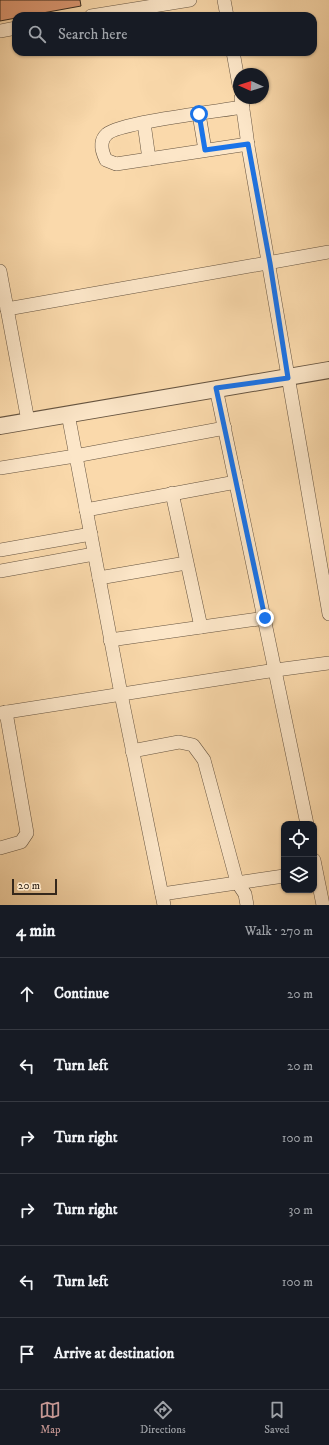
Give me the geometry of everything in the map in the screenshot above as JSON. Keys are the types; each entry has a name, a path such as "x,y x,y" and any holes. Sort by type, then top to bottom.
{"street":[{"path":"116,12 190,0"},
{"path":"224,0 226,12"},
{"path":"0,31 12,29"},
{"path":"234,56 236,68"},
{"path":"238,104 199,114 144,123 114,130 106,135 102,143 102,152 106,160 116,164 248,144"},
{"path":"242,104 329,614"},
{"path":"199,114 205,150"},
{"path":"144,123 149,159"},
{"path":"7,309 329,252"},
{"path":"0,271 28,421"},
{"path":"0,426 216,388 288,378 329,370"},
{"path":"216,388 306,821"},
{"path":"68,414 110,640 163,900 237,882 281,876"},
{"path":"0,468 76,456 225,428"},
{"path":"86,510 236,482"},
{"path":"172,493 201,627"},
{"path":"0,550 90,534"},
{"path":"0,571 94,554"},
{"path":"99,578 186,563"},
{"path":"110,640 265,618"},
{"path":"0,848 21,842 27,833 3,712 329,663"},
{"path":"132,751 179,742 193,745 204,760 237,882 245,894 247,905"},
{"path":"317,877 323,905"}],"building":[{"path":"0,0 80,0 81,6 48,12 12,12 12,19 0,21"}],"route":[{"path":"199,114 205,150 248,144 270,263 288,378 216,388 265,618"}]}
